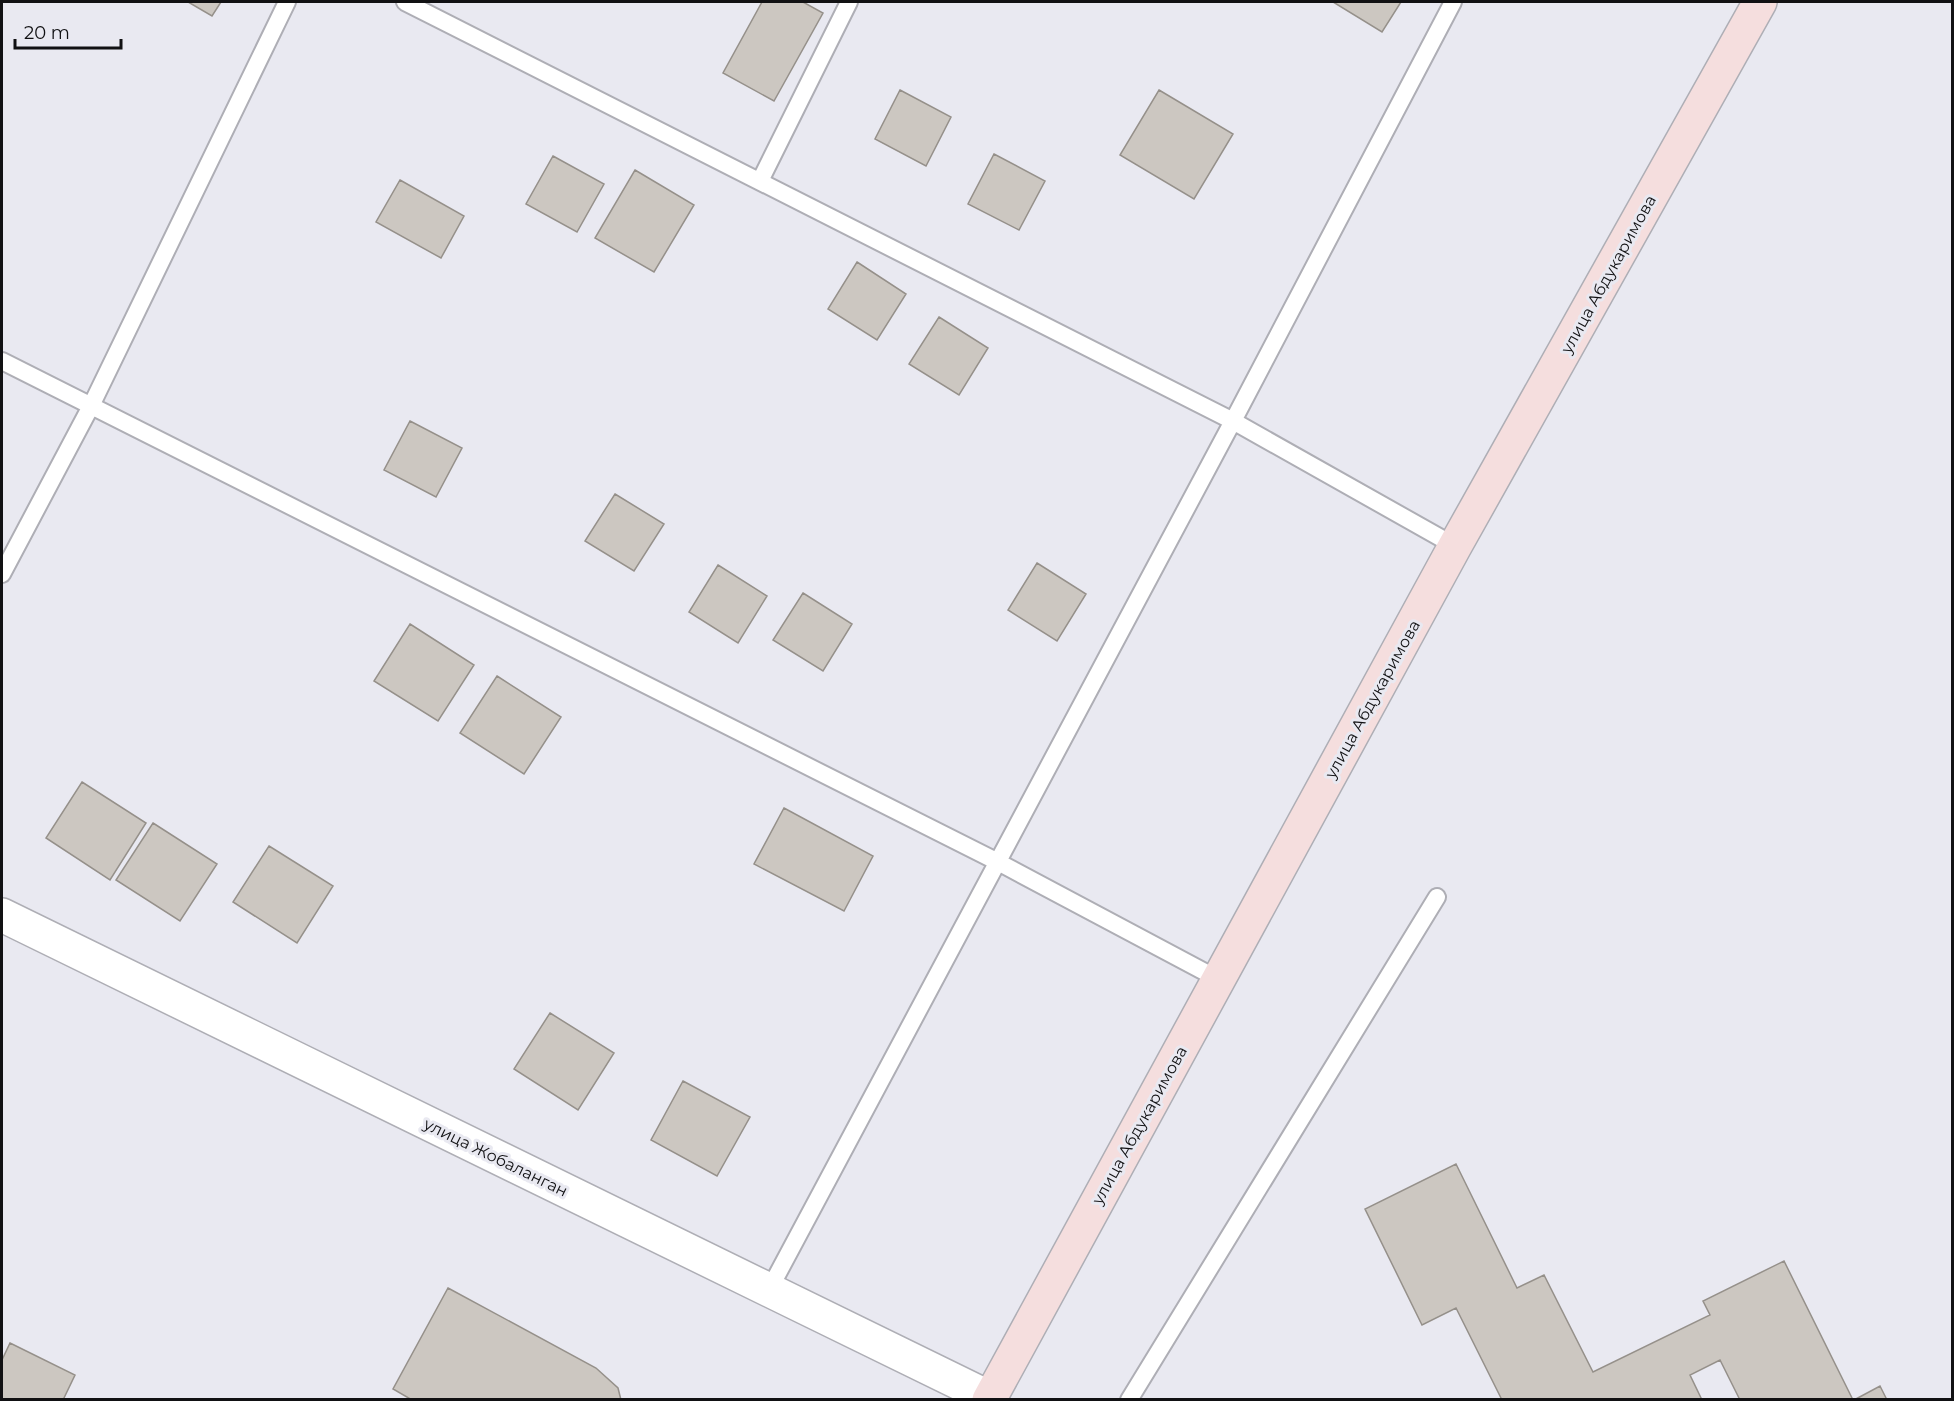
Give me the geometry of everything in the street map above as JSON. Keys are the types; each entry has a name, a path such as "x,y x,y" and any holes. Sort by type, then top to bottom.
{"main road":[{"name":"улица Абдукаримова","path":"990,1399 1455,546 1760,2"}],"street":[{"name":"улица Жобаланган","path":"2,915 990,1399"}],"lane":[{"path":"2,574 91,406 287,2"},
{"path":"405,2 1233,421 1455,546"},
{"path":"760,182 849,2"},
{"path":"769,1290 1233,421 1453,2"},
{"path":"2,361 998,862 1218,979"},
{"path":"1129,1400 1437,897"}],"building":[{"path":"188,2 221,2 212,16"},
{"path":"762,2 803,2 823,13 774,101 723,73"},
{"path":"1333,2 1401,2 1382,32"},
{"path":"900,90 951,117 926,166 875,139"},
{"path":"1159,90 1233,134 1194,199 1120,155"},
{"path":"994,154 1045,181 1019,230 968,204"},
{"path":"553,156 604,184 577,232 526,204"},
{"path":"635,170 694,205 654,272 595,238"},
{"path":"400,180 464,216 441,258 376,222"},
{"path":"857,262 906,294 877,340 828,309"},
{"path":"939,317 988,348 959,395 909,364"},
{"path":"410,421 462,448 436,497 384,470"},
{"path":"615,494 664,524 634,571 585,541"},
{"path":"1037,563 1086,594 1057,641 1008,610"},
{"path":"718,565 767,596 738,643 689,612"},
{"path":"803,593 852,624 823,671 773,640"},
{"path":"410,624 474,665 438,721 374,681"},
{"path":"497,676 561,717 524,774 460,733"},
{"path":"82,782 146,823 110,880 46,838"},
{"path":"784,808 873,856 844,911 754,864"},
{"path":"153,823 217,864 180,921 116,880"},
{"path":"269,846 333,886 297,943 233,902"},
{"path":"550,1013 614,1053 578,1110 514,1069"},
{"path":"683,1081 750,1117 717,1176 651,1140"},
{"path":"1456,1164 1517,1288 1544,1275 1593,1372 1710,1315 1703,1301 1784,1261 1853,1400 1740,1400 1720,1360 1690,1375 1702,1400 1502,1400 1456,1308 1422,1325 1365,1209"},
{"path":"448,1288 596,1368 618,1388 621,1400 412,1400 393,1389"},
{"path":"10,1343 75,1375 63,1400 2,1400 2,1360"},
{"path":"1880,1386 1887,1400 1854,1400"}]}
